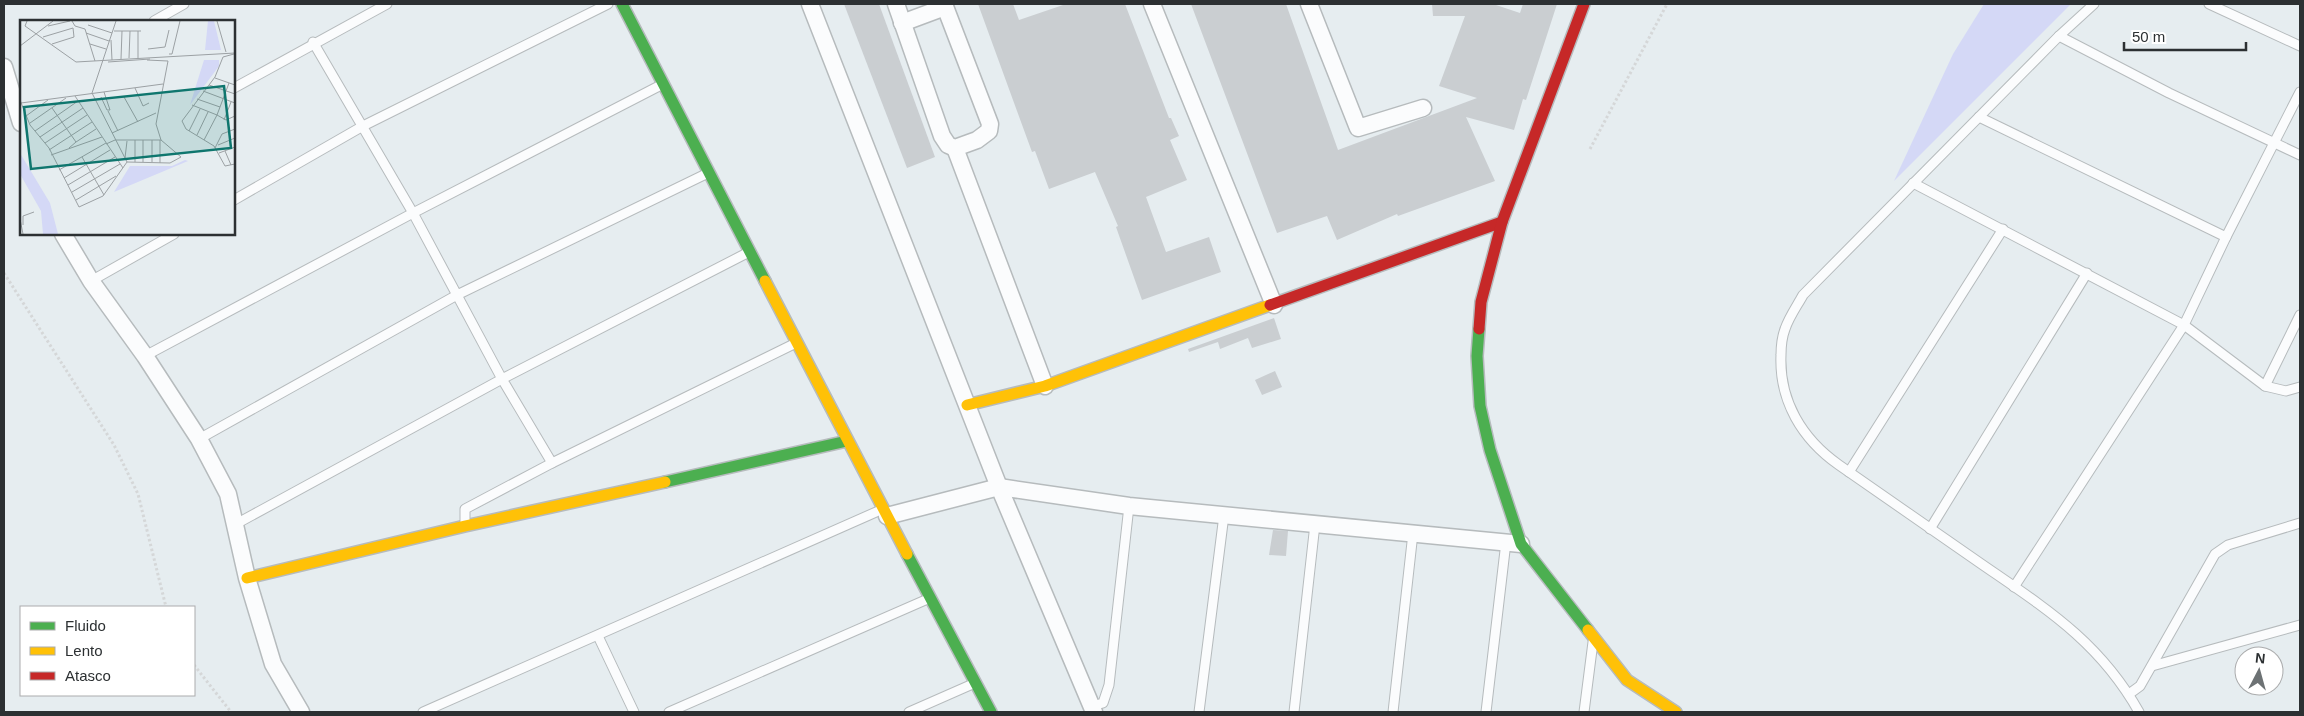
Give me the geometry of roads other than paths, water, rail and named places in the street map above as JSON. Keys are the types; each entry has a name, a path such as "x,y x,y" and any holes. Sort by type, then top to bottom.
{"street":[{"path":"622,4 847,441 991,712"},
{"path":"810,4 999,487 1093,709"},
{"path":"896,4 902,23 942,136 948,145 955,148 977,140 989,131 990,124 944,6 902,23"},
{"path":"1152,4 1274,305"},
{"path":"1309,4 1358,128 1423,108"},
{"path":"1584,4 1502,222 1480,302 1477,356 1480,406 1513,543 1593,636 1627,680 1676,712"},
{"path":"4,67 18,103 20,116"},
{"path":"955,148 1045,386"},
{"path":"967,405 1045,386 1502,222"},
{"path":"64,235 90,281 145,356 199,439 228,494 247,578 273,664 301,712"},
{"path":"247,578 465,526 847,441"},
{"path":"885,513 999,487 1129,506 1513,543"}],"lane":[{"path":"156,20 184,4"},
{"path":"235,87 313,42 386,4"},
{"path":"235,199 364,126 608,4"},
{"path":"2094,4 2059,36 1803,295 1784,329 1781,346 1782,381 1792,414 1812,443 1849,472 2080,635 2115,674 2139,712"},
{"path":"2209,4 2300,46"},
{"path":"2059,36 2169,93 2275,142 2300,156"},
{"path":"313,42 364,126 502,379 552,463"},
{"path":"145,356 413,213 663,84"},
{"path":"2014,587 2184,325 2226,237 2300,92"},
{"path":"1979,117 2226,237"},
{"path":"199,439 457,295 709,173"},
{"path":"1913,183 2184,325 2264,386 2286,391 2300,387"},
{"path":"1849,472 2003,229"},
{"path":"90,281 172,235"},
{"path":"236,524 502,379 749,252"},
{"path":"1930,529 2087,273"},
{"path":"2264,386 2300,315"},
{"path":"465,526 466,509 552,463 796,343"},
{"path":"1093,709 1103,704 1109,685 1129,506"},
{"path":"423,712 885,513"},
{"path":"1199,712 1224,515"},
{"path":"2129,694 2140,686 2215,554 2228,545 2300,523"},
{"path":"1294,712 1315,524"},
{"path":"1393,712 1413,534"},
{"path":"1486,712 1513,543"},
{"path":"669,712 930,598"},
{"path":"2152,666 2300,625"},
{"path":"598,636 634,712"},
{"path":"1584,712 1593,636"},
{"path":"909,712 976,683"}],"water":[{"path":"1984,4 2071,4 1894,181 1953,54"}]}
